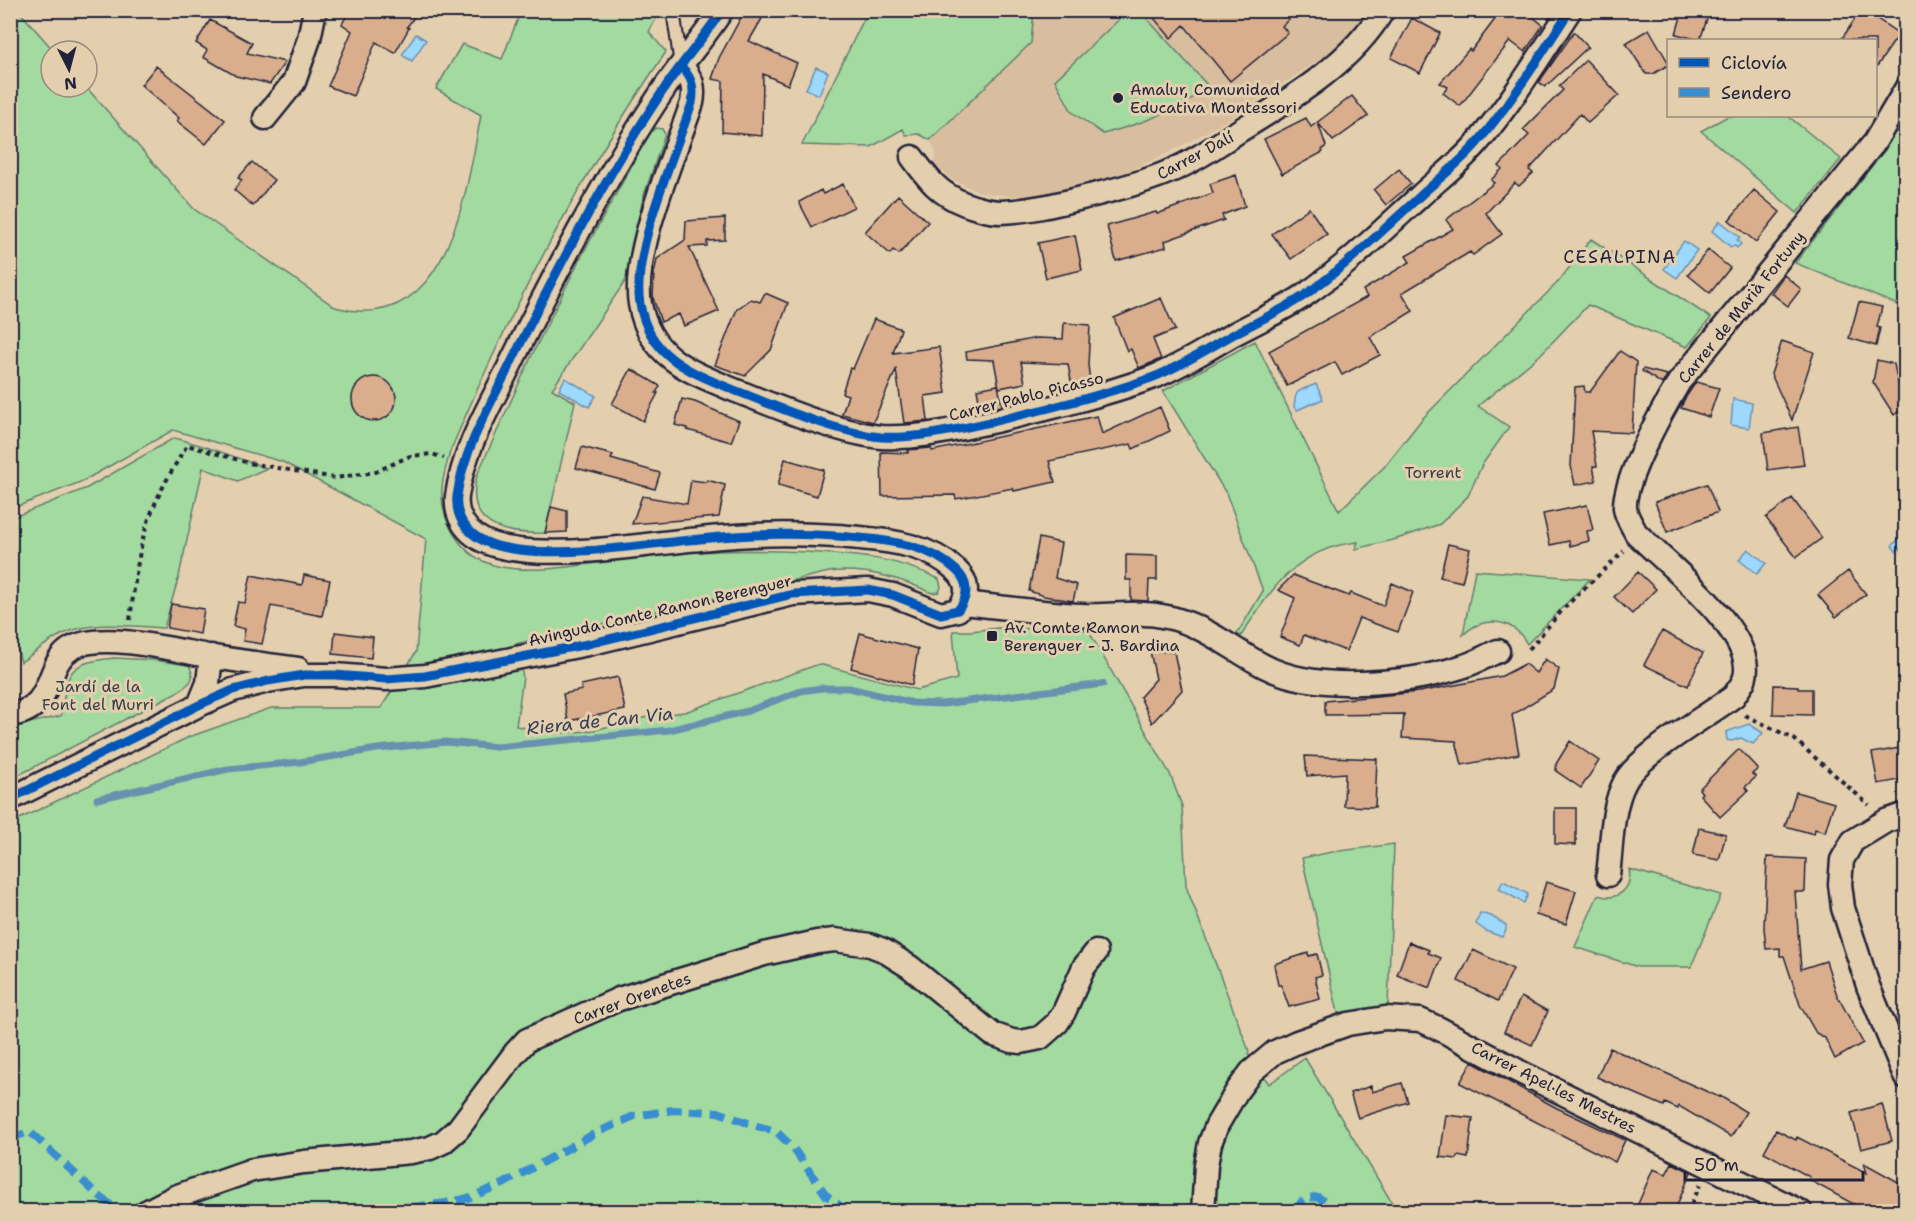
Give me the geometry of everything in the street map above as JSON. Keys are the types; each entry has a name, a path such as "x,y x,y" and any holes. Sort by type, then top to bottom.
{"street":[{"path":"265,118 294,82 309,39 315,10"},
{"path":"722,10 659,97 605,185 545,293 477,432 465,464 457,497 458,511 464,524 476,536 489,544 528,551 561,552 739,535 828,535 880,540 914,547 933,554 953,567 966,584 967,594 963,603 1083,615 1140,613 1170,617 1190,624 1266,667 1288,676 1317,681 1382,682 1420,676 1461,667 1498,651"},
{"name":"Carrer Dalí","path":"912,157 938,190 966,204 999,212 1047,207 1134,185 1170,172 1292,98 1326,73 1372,30 1383,10"},
{"name":"Carrer Pablo Picasso","path":"681,66 690,76 694,90 692,103 645,243 638,288 647,328 662,351 695,374 827,424 865,434 900,437 953,430 1021,415 1154,376 1305,295 1386,227 1474,147 1506,105 1570,10"},
{"name":"Carrer de Marià Fortuny","path":"1608,874 1617,806 1626,781 1640,762 1734,696 1744,680 1745,658 1740,644 1720,614 1636,533 1625,509 1627,490 1655,425 1679,382 1874,142 1905,89"},
{"name":"Avinguda Comte Ramon Berenguer","path":"10,799 199,705 233,690 268,681 304,675 335,675 386,680 425,676 588,644 793,594 868,590 893,595 940,614 958,610 963,603"},
{"path":"10,715 21,714 36,705 47,690 60,661 72,648 94,642 127,642 335,675"},
{"path":"199,705 208,683 211,656"},
{"path":"1896,818 1853,841 1842,860 1840,884 1842,908 1868,986 1905,1078"},
{"name":"Carrer Orenetes","path":"146,1212 175,1197 252,1170 430,1148 443,1142 458,1129 527,1040 619,999 764,954 835,940 870,945 883,950 910,967 992,1034 1021,1042 1040,1038 1057,1023 1065,1012 1084,967 1096,952"},
{"name":"Carrer Apel·les Mestres","path":"1203,1212 1210,1143 1217,1125 1251,1072 1275,1052 1323,1032 1364,1020 1393,1018 1420,1020 1438,1028 1518,1071 1801,1212"}],"lane":[{"path":"676,14 681,66"}],"path":[{"path":"127,642 138,558 145,532 160,492 187,445 249,463 335,478 375,472 410,456 432,454 465,464"},
{"path":"1529,649 1565,607 1624,550"},
{"path":"1723,704 1794,738 1896,818"},
{"path":"1688,1212 1704,1176"}],"shaded area":[{"name":"Amalur, Comunidad Educativa Montessori","path":"1034,11 1368,11 1335,50 1218,126 1168,153 1129,171 1059,190 1028,196 980,192 953,180 937,167 934,163 936,153 930,140 1031,44"}],"green space":[{"path":"11,11 19,11 44,39 39,39 39,99 97,99 194,209 335,307 373,311 403,301 427,280 445,252 458,218 468,182 481,115 436,89 462,44 502,59 521,11 660,11 649,32 666,52 604,148 548,246 496,348 450,452 442,488 447,521 459,541 475,557 501,567 560,568 680,553 785,551 874,558 923,572 939,579 941,587 939,592 932,593 882,575 855,571 829,572 515,644 523,677 516,726 552,733 577,732 651,716 685,712 819,664 917,690 957,679 953,631 998,628 1088,630 1170,774 1182,806 1186,886 1249,1051 1248,1054 1269,1084 1305,1058 1397,1211 11,1211 11,823 189,737 271,708 381,708 416,652 426,539 283,462 173,430 83,481 11,509"},
{"path":"870,11 1034,11 1031,43 930,140 919,134 906,135 903,129 871,147 802,145"},
{"path":"1128,11 1140,11 1209,87 1197,96 1158,116 1103,134 1072,112 1055,80"},
{"path":"1905,115 1906,251 1900,306 1795,263 1865,175"},
{"path":"1726,117 1789,117 1841,159 1797,213 1701,131"},
{"path":"656,128 662,129 665,134 643,198 626,280 552,389 575,402 545,533 502,529 491,524 476,506 477,475 532,355 580,259 651,131"},
{"name":"Torrent","path":"1591,239 1711,318 1687,347 1588,305 1540,355 1478,406 1509,427 1482,465 1468,496 1440,524 1397,539 1355,549 1358,542 1318,553 1302,562 1275,587 1241,636 1237,634 1263,591 1226,493 1163,391 1255,341 1339,511 1384,467 1422,419 1559,281"},
{"path":"174,438 267,468 238,481 203,468 179,576 164,628 125,625 85,627 61,635 21,662 11,625 11,518 87,488"},
{"path":"1475,570 1590,579 1527,644 1514,629 1497,622 1479,624 1463,635"},
{"name":"Jardí de la Font del Murri","path":"114,658 189,665 192,677 189,683 179,691 11,779 11,727 61,716 65,689 72,672 86,663"},
{"path":"1394,844 1388,1007 1339,1017 1302,858"},
{"path":"1629,869 1721,895 1691,967 1638,967 1575,947 1598,895 1611,897 1622,892 1629,882"}],"water":[{"path":"416,34 426,40 412,61 402,55"},
{"path":"816,67 828,72 819,95 806,89"},
{"path":"1720,221 1740,237 1737,240 1741,244 1737,248 1734,245 1731,247 1712,231"},
{"path":"1684,241 1697,250 1677,278 1664,269"},
{"path":"565,378 596,396 589,407 559,390"},
{"path":"1316,384 1323,399 1297,410 1294,407 1297,393"},
{"path":"1733,399 1752,403 1749,428 1731,425"},
{"path":"1904,533 1905,555 1899,548 1896,551 1892,546"},
{"path":"1748,549 1766,563 1757,574 1739,560"},
{"path":"1749,724 1763,733 1753,744 1741,738 1727,740 1726,732"},
{"path":"1503,881 1528,894 1524,903 1499,889"},
{"path":"1480,913 1491,916 1506,925 1502,937 1476,924"}],"building":[{"path":"350,10 419,10 407,27 409,28 395,53 376,42 353,96 328,86 352,31 342,24"},
{"path":"745,10 767,10 749,41 797,63 788,85 763,74 762,136 722,132 723,81 712,79 719,58"},
{"path":"1147,10 1298,10 1282,26 1288,33 1230,81 1184,25 1171,38"},
{"path":"1502,10 1524,10 1543,25 1525,52 1510,41 1460,106 1443,93 1448,87 1440,83 1469,49 1471,51"},
{"path":"1683,10 1710,10 1700,39 1676,34"},
{"path":"1861,10 1864,10 1905,40 1895,40 1877,66 1877,39 1842,39"},
{"path":"1412,18 1440,33 1420,73 1391,58"},
{"path":"210,20 252,43 247,53 285,62 270,84 236,76 203,57 207,50 196,43"},
{"path":"1649,29 1667,60 1667,66 1653,74 1646,74 1626,43"},
{"path":"1574,32 1588,47 1545,87 1539,82"},
{"path":"1586,60 1619,95 1588,123 1580,114 1529,170 1533,173 1519,186 1515,183 1486,213 1502,234 1473,255 1470,252 1402,293 1413,311 1370,337 1380,355 1342,375 1335,362 1287,386 1269,351 1367,297 1363,290 1410,262 1406,256 1453,229 1446,220 1494,183 1491,180 1502,169 1499,166 1529,135 1523,130 1563,90 1559,86"},
{"path":"156,66 225,120 206,144 177,121 179,118 141,85"},
{"path":"1352,96 1368,116 1333,141 1318,123 1326,146 1323,152 1282,174 1264,139 1306,118 1311,127"},
{"path":"252,162 274,180 253,206 234,190 242,180 238,178"},
{"path":"1399,169 1411,184 1386,205 1374,190"},
{"path":"1236,175 1245,206 1222,215 1224,220 1165,241 1166,247 1116,261 1107,226 1156,212 1157,214 1213,193 1210,184"},
{"path":"843,184 854,207 812,227 799,202 821,190 823,194"},
{"path":"1754,190 1780,212 1756,242 1729,220"},
{"path":"898,195 928,222 899,254 893,250 890,254 865,232"},
{"path":"1309,208 1327,234 1291,259 1272,234"},
{"path":"725,218 725,240 707,241 707,246 689,247 719,311 684,326 679,314 661,322 653,298 657,259 685,240 686,221"},
{"path":"1075,235 1082,270 1046,278 1038,243"},
{"path":"1708,250 1730,268 1710,293 1688,275"},
{"path":"1784,275 1801,289 1788,306 1771,293"},
{"path":"765,293 788,303 771,350 745,376 715,365 737,309 751,299 760,302"},
{"path":"1161,298 1175,330 1153,339 1161,359 1139,368 1131,349 1127,351 1114,318"},
{"path":"1859,302 1882,307 1877,327 1880,328 1876,346 1849,338"},
{"path":"874,319 901,329 893,353 939,347 946,393 925,396 928,421 904,423 896,370 873,422 842,414 848,395 842,393 850,368 853,369"},
{"path":"1064,323 1090,325 1088,365 1090,382 1072,387 1068,364 1021,362 1025,383 999,388 994,360 967,359 966,352 1037,338 1063,339"},
{"path":"1782,341 1814,352 1792,420 1771,374"},
{"path":"1620,351 1636,362 1632,433 1591,431 1597,466 1593,466 1596,481 1575,485 1571,466 1575,387 1584,386 1585,392 1590,392"},
{"path":"1877,360 1894,364 1899,388 1905,398 1905,407 1894,415 1873,382"},
{"path":"631,369 660,386 643,421 612,404"},
{"path":"1643,369 1667,375 1662,384 1642,371"},
{"path":"374,377 389,384 396,399 389,414 374,421 359,414 352,399 359,384"},
{"path":"1696,382 1719,388 1709,417 1681,408"},
{"path":"998,385 1002,406 981,410 977,389"},
{"path":"682,399 695,402 739,421 731,442 675,425"},
{"path":"1160,407 1170,431 1133,449 1131,444 1049,461 1055,482 1014,491 1013,488 956,499 955,495 882,496 881,452 908,453 908,450 931,448 932,451 1097,416 1102,434"},
{"path":"1798,427 1804,465 1768,470 1763,433"},
{"path":"582,447 613,455 611,459 660,473 655,489 576,468"},
{"path":"785,459 824,470 817,496 778,485"},
{"path":"691,480 706,482 707,480 725,485 719,517 632,524 642,496 687,504"},
{"path":"1707,484 1718,512 1667,532 1655,502"},
{"path":"1792,498 1822,538 1796,557 1766,518"},
{"path":"1587,505 1593,530 1587,531 1589,541 1570,546 1569,541 1550,545 1543,514"},
{"path":"551,507 567,511 567,532 545,533"},
{"path":"1039,538 1061,543 1055,578 1077,585 1073,601 1029,591"},
{"path":"1448,544 1470,549 1462,582 1440,577"},
{"path":"1126,555 1157,556 1157,580 1149,580 1148,601 1131,600 1131,580 1126,580"},
{"path":"1848,571 1866,594 1836,617 1818,595"},
{"path":"1638,572 1656,589 1632,614 1614,597"},
{"path":"251,575 302,585 304,575 330,580 322,616 271,606 262,644 243,641 245,629 233,626 238,602 245,603"},
{"path":"1293,575 1349,596 1351,593 1383,606 1392,583 1413,592 1398,632 1359,618 1346,651 1304,635 1300,645 1280,637 1295,598 1278,590"},
{"path":"171,604 204,609 200,634 167,628"},
{"path":"1662,631 1703,653 1688,686 1644,665"},
{"path":"335,632 373,637 371,658 333,654"},
{"path":"860,633 918,649 912,685 851,668"},
{"path":"1150,651 1174,652 1182,690 1152,723 1140,697 1156,679"},
{"path":"1545,659 1559,669 1554,689 1512,715 1519,754 1462,765 1456,741 1402,738 1404,714 1325,715 1325,701 1419,692 1502,676 1525,664 1536,673"},
{"path":"618,677 625,710 568,721 563,694 582,690 581,685"},
{"path":"1774,685 1812,689 1812,715 1773,714"},
{"path":"1570,741 1599,761 1581,788 1556,771 1556,764"},
{"path":"1905,747 1905,779 1878,784 1872,753"},
{"path":"1739,749 1758,769 1752,774 1756,777 1745,787 1748,791 1720,817 1700,795 1702,793 1699,789"},
{"path":"1305,756 1377,759 1375,807 1344,806 1345,773 1307,776"},
{"path":"1796,792 1834,803 1825,832 1815,829 1814,834 1785,826"},
{"path":"1555,808 1576,808 1576,845 1555,844"},
{"path":"1699,828 1726,834 1719,860 1693,855"},
{"path":"1767,857 1806,859 1805,892 1795,892 1801,969 1826,961 1837,995 1863,1043 1835,1059 1825,1038 1816,1033 1800,1005 1784,956 1780,956 1780,948 1766,949 1764,928"},
{"path":"1546,882 1576,891 1566,924 1536,915"},
{"path":"1409,942 1441,958 1430,988 1397,975"},
{"path":"1473,950 1513,969 1498,1001 1458,981"},
{"path":"1308,953 1309,956 1317,954 1322,975 1315,977 1320,999 1289,1007 1281,985 1278,985 1274,964"},
{"path":"1521,997 1548,1011 1532,1045 1504,1032"},
{"path":"1610,1048 1720,1096 1746,1112 1731,1137 1679,1106 1678,1109 1665,1103 1664,1106 1597,1077"},
{"path":"1472,1062 1557,1108 1625,1140 1615,1162 1460,1083"},
{"path":"1402,1083 1408,1102 1358,1118 1350,1093 1371,1086 1372,1092"},
{"path":"1882,1104 1892,1141 1861,1149 1851,1113"},
{"path":"1446,1115 1473,1118 1468,1158 1440,1157"},
{"path":"1776,1130 1796,1140 1797,1137 1867,1173 1864,1163 1902,1184 1905,1212 1868,1212 1764,1152"},
{"path":"1672,1163 1691,1172 1674,1212 1656,1212 1638,1204 1653,1169 1666,1174"}],"waterway":[{"name":"Riera de Can Via","path":"97,799 228,769 300,762 377,749 446,742 497,747 669,730 748,711 801,691 822,688 849,688 913,703 943,704 1103,684"}],"marked path":[{"path":"320,1212 359,1207 387,1210 468,1198 503,1184 596,1133 634,1116 673,1110 718,1112 776,1131 793,1148 826,1195 848,1212"},
{"path":"10,1138 30,1132 99,1196 120,1212"},
{"path":"1295,1212 1304,1198 1318,1197 1340,1212"}],"cycle path":[{"path":"10,799 199,705 233,690 268,681 304,675 386,679 425,676 588,644 793,594 868,590 893,595 941,614 958,610 964,600 966,589 963,579 956,570 935,555 898,543 840,536 760,535 571,552 529,551 511,549 484,541 469,530 460,517 457,496 470,447 544,297 601,191 642,122 722,10"},
{"path":"681,66 692,83 692,103 656,203 642,258 639,283 640,304 652,337 674,360 687,369 718,383 826,425 881,437 895,437 924,435 995,421 1132,385 1162,374 1297,300 1349,261 1470,150 1514,95 1570,10"}],"place":[{"name":"Amalur, Comunidad Educativa Montessori","path":"1118,98"},
{"name":"Av. Comte Ramon Berenguer - J. Bardina","path":"992,636"}],"district":[{"name":"CESALPINA","path":"1620,257"}]}
